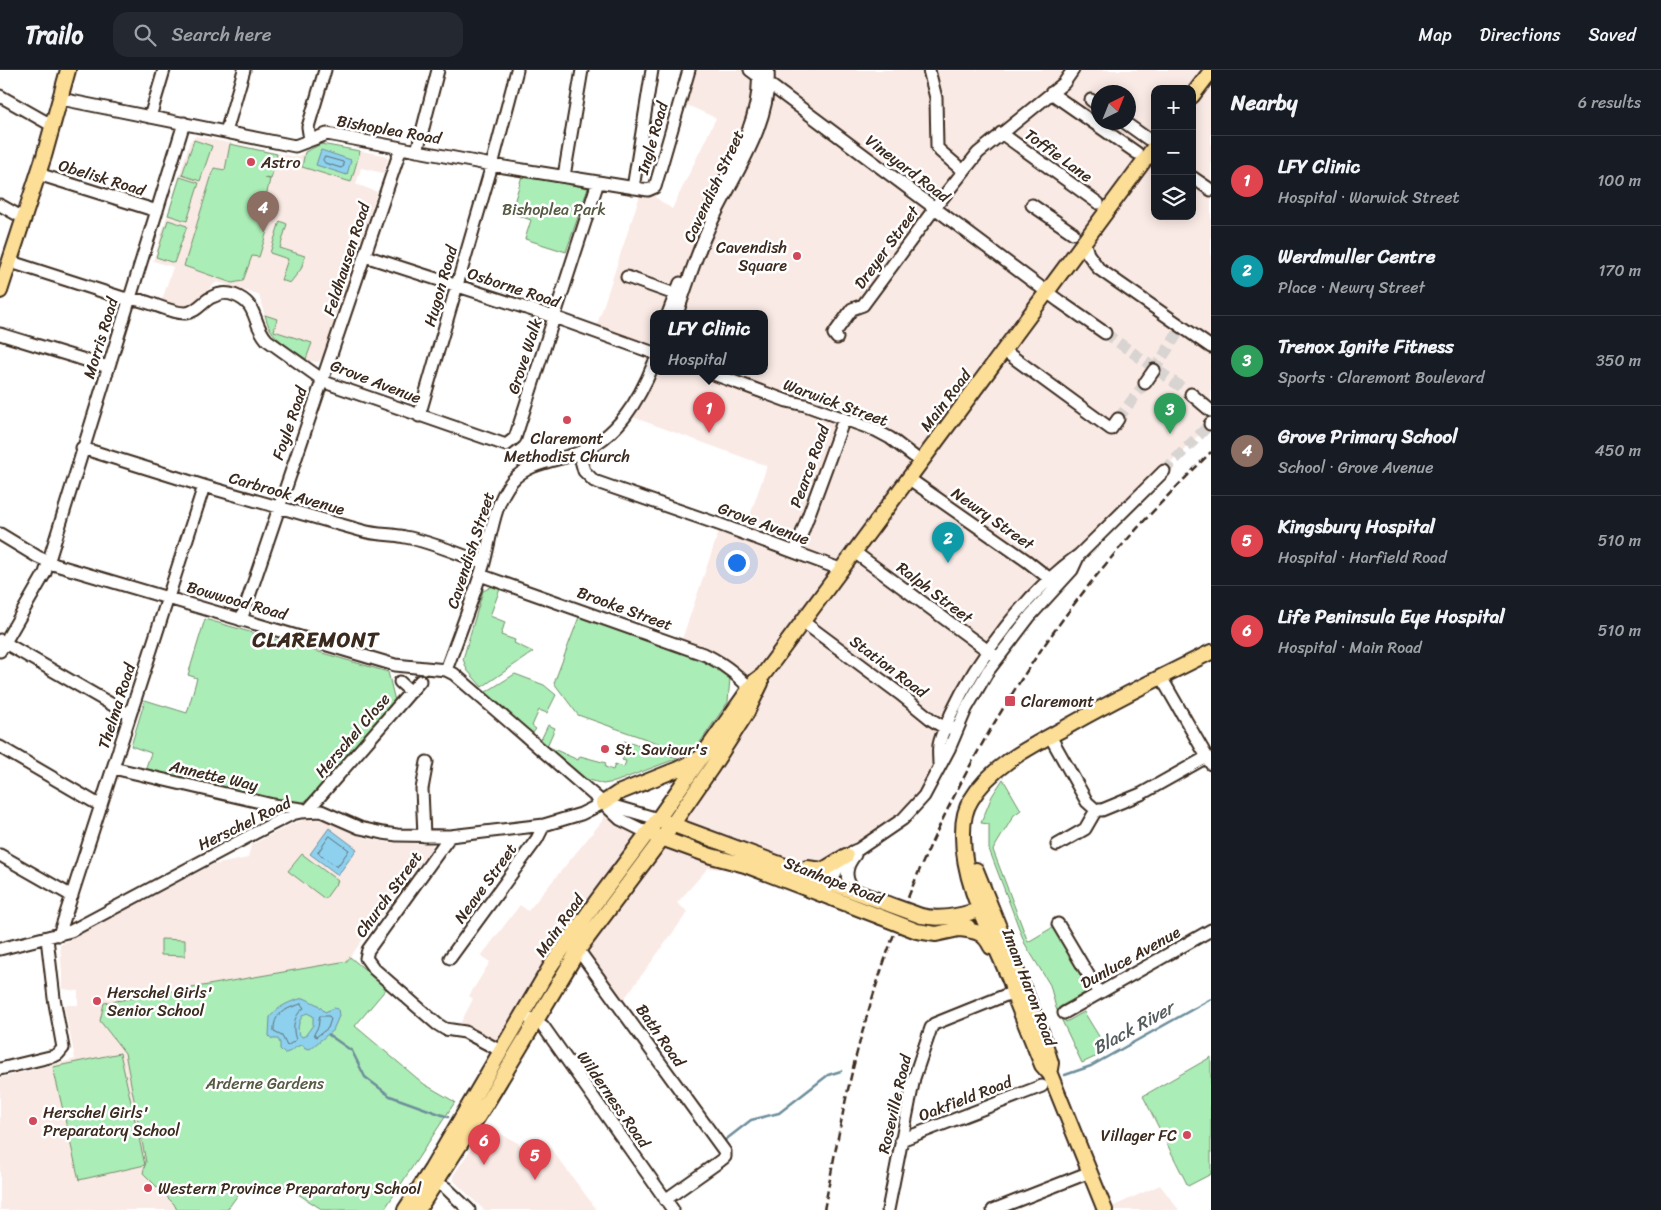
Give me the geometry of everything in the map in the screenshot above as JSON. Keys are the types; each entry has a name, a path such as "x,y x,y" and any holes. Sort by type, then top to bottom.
{"main road":[{"path":"0,291 11,262 53,126 68,70"},
{"path":"1196,91 1211,71"},
{"name":"Main Road","path":"406,1210 432,1180 486,1104 534,1021 574,944 672,825 739,727 753,692 755,681 763,675 1047,292 1079,237 1151,147"},
{"path":"987,914 970,881 964,849 964,820 970,801 986,782 1014,758 1050,736 1092,712 1211,652"},
{"name":"Main Road","path":"418,1210 432,1180 522,1014 574,944 701,757 753,692"},
{"path":"603,803 618,793 678,769 701,757"},
{"path":"986,782 973,823 972,844 987,914"},
{"name":"Bowwood Road","path":"658,820 672,825"},
{"name":"Stanhope Road","path":"672,825 921,916 949,918 987,914"},
{"name":"Bowwood Road","path":"648,833 662,838"},
{"name":"Stanhope Road","path":"662,838 711,856 745,865 917,931 936,934 960,929 987,914"},
{"path":"772,862 796,865 819,871 829,868 846,856"},
{"path":"833,884 838,893 874,909 880,917"},
{"name":"Imam Haron Road","path":"987,914 1012,983 1010,994 1042,1065 1046,1080 1090,1172 1105,1210"},
{"name":"Imam Haron Road","path":"987,914 1042,1034 1051,1062 1046,1080"},
{"path":"960,929 977,931 985,936 1010,994"}],"street":[{"path":"150,117 164,70"},
{"path":"226,132 244,70"},
{"path":"310,140 308,127 325,70"},
{"path":"417,150 438,70"},
{"name":"Hugon Road","path":"419,416 492,165 517,70"},
{"path":"564,176 582,70"},
{"path":"633,188 652,70"},
{"name":"Ingle Road","path":"655,187 689,70"},
{"path":"929,70 936,98 936,143 940,151 962,172"},
{"name":"Dreyer Street","path":"837,338 834,334 852,309 863,305 978,152 1051,93 1068,78 1073,70"},
{"name":"Vineyard Road","path":"760,74 935,208 1105,333"},
{"name":"Cavendish Street","path":"670,310 700,229 748,132 754,115 760,74"},
{"name":"Cavendish Street","path":"678,310 706,234 760,123 766,105 760,74"},
{"path":"1051,93 1137,153"},
{"path":"0,96 53,126"},
{"name":"Bishoplea Road","path":"61,98 295,146 327,134 492,165 633,188 648,190 655,187"},
{"name":"Morris Road","path":"2,645 45,573 82,448 184,124"},
{"path":"1133,130 1151,145"},
{"name":"Toffie Lane","path":"1001,133 1098,203"},
{"name":"Feldhausen Road","path":"322,379 401,148"},
{"name":"Obelisk Road","path":"38,174 157,211"},
{"path":"1196,180 1211,190"},
{"name":"Grove Walk","path":"502,444 506,445 515,438 598,182"},
{"path":"0,205 24,219"},
{"path":"1032,205 1079,237 1099,269 1180,330 1211,347"},
{"name":"Osborne Road","path":"365,256 554,317 650,354"},
{"name":"Grove Avenue","path":"11,262 123,298 136,298 186,313 201,306 210,297 221,293 230,293 242,298 250,306 266,340 322,379 419,416 502,444"},
{"path":"627,277 669,292"},
{"path":"0,334 108,367"},
{"path":"1003,350 1111,429 1118,419"},
{"name":"Cavendish Street","path":"446,670 484,563 501,501 513,480 530,468 579,453 603,438 620,424 641,393 650,367"},
{"path":"1145,383 1154,370"},
{"name":"Warwick Street","path":"716,375 883,434 920,461"},
{"name":"Foyle Road","path":"241,620 322,379"},
{"path":"1191,394 1211,412"},
{"name":"Pearce Road","path":"795,552 844,419"},
{"name":"Carbrook Avenue","path":"82,448 278,508 377,535 404,536 484,563"},
{"name":"Grove Avenue","path":"579,453 584,470 594,481 840,569"},
{"path":"854,891 848,880 846,869 848,864 860,849 896,824 915,807 933,782 958,725 993,655 1002,631 1032,597 1072,570 1079,555 1164,471"},
{"name":"Newry Street","path":"908,478 1055,583"},
{"name":"Thelma Road","path":"53,937 72,896 204,486"},
{"name":"Bowwood Road","path":"0,534 48,562 395,664 446,670 454,674 620,819 648,833"},
{"name":"Ralph Street","path":"854,551 993,655"},
{"path":"1032,597 1038,580 1036,568"},
{"name":"Brooke Street","path":"480,575 706,655 720,663 753,692"},
{"path":"939,767 939,747 945,728 961,695 993,655 1030,616 1055,583"},
{"name":"Station Road","path":"802,621 945,728"},
{"path":"2,645 130,715"},
{"path":"1050,736 1087,802 1096,810 1102,810 1140,794 1209,761 1161,677"},
{"name":"Herschel Close","path":"308,810 420,681"},
{"path":"400,682 411,692"},
{"path":"945,728 951,729 958,725"},
{"path":"0,747 101,806"},
{"path":"424,836 422,788 427,762"},
{"name":"Annette Way","path":"113,768 273,805 308,810"},
{"name":"Bowwood Road","path":"603,803 658,820"},
{"name":"Herschel Road","path":"0,949 53,937 86,924 292,814 308,810 321,811 372,831 397,835 450,836 544,825 581,814 603,803"},
{"path":"1057,845 1085,829 1096,810"},
{"name":"Neave Street","path":"450,958 537,839 544,825"},
{"name":"Church Street","path":"450,836 369,949 366,958 374,969 438,1024 446,1029 458,1030 475,1036 501,1050"},
{"path":"833,884 837,869 846,856 860,849"},
{"path":"0,855 72,896"},
{"path":"1058,924 1100,993"},
{"name":"Dunluce Avenue","path":"1064,1013 1211,930"},
{"path":"0,1069 54,1056 63,1048 54,998 53,937"},
{"name":"Bath Road","path":"574,944 725,1152 725,1157 720,1162 665,1200"},
{"name":"Roseville Road","path":"888,1210 914,1078 932,1026 1010,994"},
{"name":"Wilderness Road","path":"522,1014 543,1026 673,1210"},
{"name":"Oakfield Road","path":"901,1140 1046,1080"},
{"path":"993,1210 1090,1172"},
{"path":"432,1180 446,1188 469,1210"}],"shaded area":[{"path":"689,70 1211,70 1211,423 1002,631 945,728 939,767 924,796 859,849 833,883 728,845 733,870 708,868 677,903 688,912 619,1006 569,939 501,1051 457,1030 473,999 469,996 490,962 481,956 520,905 528,911 603,820 603,803 658,819 750,688 742,680 680,645 721,525 744,533 767,466 627,415 650,371 650,375 768,375 768,310 650,310 650,352 595,331 642,189 655,187 655,197 672,209 716,118 680,102"},
{"path":"196,136 296,157 321,144 384,155 388,159 383,173 361,168 356,184 377,192 324,356 318,362 309,361 278,340 268,328 259,295 217,282 186,308 162,300 173,267 153,261 190,141"},
{"name":"Herschel Girls' Senior School","path":"308,819 322,820 366,838 391,843 432,844 431,848 347,961 104,1003 100,1021 125,1053 146,1162 143,1173 174,1204 177,1210 0,1210 0,1078 75,1059 64,1005 78,1005 78,991 63,989 60,945 212,865 248,858 251,845 294,823"},
{"path":"486,1126 518,1143 527,1155 545,1141 597,1210 484,1210 454,1181 453,1176"},
{"path":"1160,1185 1179,1210 1105,1210"}],"green space":[{"path":"194,140 212,146 200,181 182,175"},
{"path":"230,144 277,154 271,179 264,178 270,179 266,197 277,199 259,257 252,256 243,281 232,283 184,266 214,168 225,170"},
{"path":"321,144 360,151 351,182 302,167 305,152"},
{"name":"Bishoplea Park","path":"522,176 588,188 566,252 525,239 531,220 511,213"},
{"path":"180,177 199,183 187,221 168,215"},
{"path":"168,220 187,226 174,263 156,257"},
{"path":"280,221 287,224 280,248 305,256 301,269 290,283 281,280 288,259 270,253"},
{"path":"265,315 277,319 274,331 312,343 306,359 286,346 276,336 271,330"},
{"path":"493,586 500,589 490,616 505,622 501,635 515,640 514,643 533,652 482,687 467,670 463,659 483,591"},
{"path":"579,617 694,658 713,666 730,678 728,702 694,751 680,751 578,715 554,683"},
{"path":"205,619 388,672 395,701 314,795 299,805 145,770 151,753 131,746 145,700 187,713 197,678 188,675"},
{"path":"515,674 544,685 556,695 547,713 539,710 532,726 536,729 532,734 486,692"},
{"path":"548,725 555,728 547,746 578,760 580,756 606,763 605,767 613,770 615,764 624,767 626,761 622,760 629,750 623,746 624,741 678,758 615,782 603,784 580,777 540,742"},
{"path":"1003,779 1021,810 1014,815 993,850 1028,942 1055,926 1091,989 1058,1008 1066,1022 1084,1012 1108,1051 1082,1063 1056,1008 1050,985 1025,944 989,849 989,824 981,823 992,796"},
{"path":"302,854 338,881 325,899 288,871"},
{"path":"161,939 185,940 185,956 161,955"},
{"name":"Arderne Gardens","path":"350,957 387,988 355,1026 424,1084 455,1102 384,1210 323,1210 287,1187 240,1192 227,1210 177,1210 174,1204 143,1173 146,1162 125,1053 100,1021 104,1003 347,961"},
{"path":"120,1053 145,1165 79,1180 53,1067"},
{"name":"Villager FC","path":"1211,1057 1211,1174 1188,1186 1143,1096"}],"water":[{"path":"321,150 351,160 347,175 316,165"},
{"path":"329,828 357,849 338,875 310,854"},
{"path":"304,998 318,1005 325,1012 334,1008 338,1009 339,1016 333,1030 310,1049 300,1045 284,1053 280,1049 278,1039 272,1039 269,1036 270,1017 289,1002","holes":["307,1013 313,1016 313,1025 305,1036 302,1037 298,1029 303,1015"]}],"waterway":[{"name":"Black River","path":"1065,1075 1091,1066 1211,999"},
{"name":"Black River","path":"329,1035 352,1051 365,1077 390,1096 448,1117"},
{"name":"Black River","path":"723,1139 724,1141 751,1120 779,1113 828,1075 841,1071"}],"tunnel":[{"path":"1105,333 1191,394"},
{"path":"1154,370 1178,333"},
{"path":"1118,419 1145,383"},
{"path":"1164,471 1210,424"}],"railway":[{"path":"824,1210 851,1075 874,993 919,871 946,811 1010,697 1046,642 1085,590 1130,536 1211,452"}],"place":[{"name":"Astro","path":"251,162"},
{"name":"Grove Primary School","path":"263,232"},
{"name":"Cavendish Square","path":"797,256"},
{"name":"Claremont Methodist Church","path":"567,420"},
{"name":"LFY Clinic","path":"709,433"},
{"name":"Trenox Ignite Fitness","path":"1170,434"},
{"name":"Werdmuller Centre","path":"948,563"},
{"name":"Claremont","path":"1010,701"},
{"name":"St. Saviour's","path":"605,749"},
{"name":"Herschel Girls' Senior School","path":"97,1001"},
{"name":"Herschel Girls' Preparatory School","path":"33,1121"},
{"name":"Villager FC","path":"1187,1135"},
{"name":"Life Peninsula Eye Hospital","path":"484,1165"},
{"name":"Kingsbury Hospital","path":"535,1180"},
{"name":"Western Province Preparatory School","path":"148,1188"}],"district":[{"name":"CLAREMONT","path":"316,640"}]}
